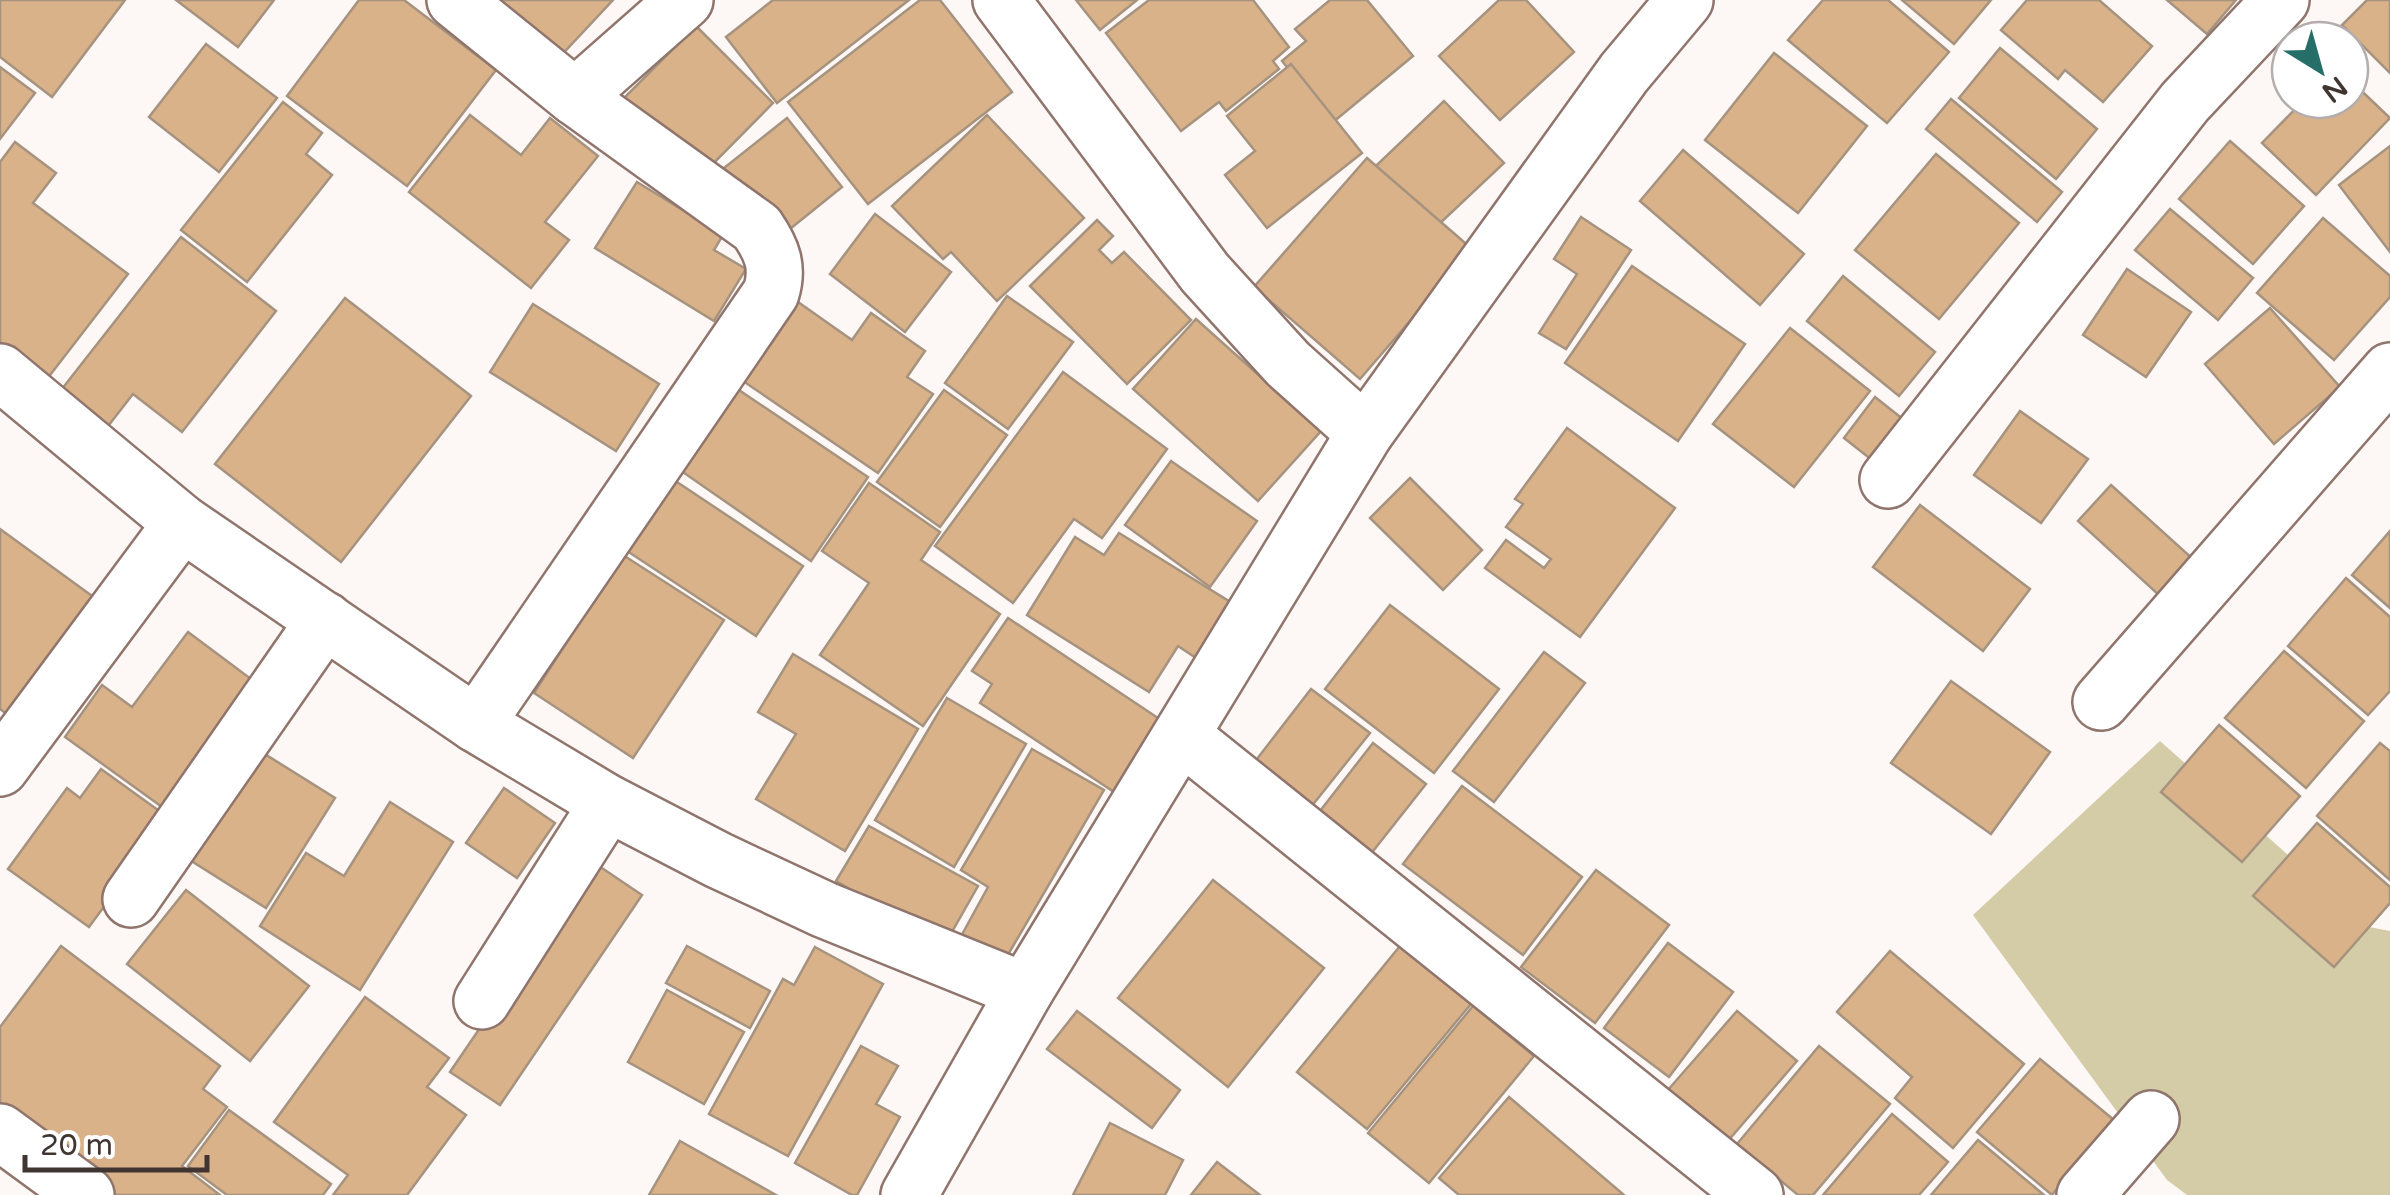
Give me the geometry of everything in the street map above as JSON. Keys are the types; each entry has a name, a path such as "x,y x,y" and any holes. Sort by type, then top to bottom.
{"street":[{"path":"455,0 575,97 757,228 772,249 775,279 771,293 476,724"},
{"path":"575,97 685,0"},
{"path":"1001,0 1205,273 1288,364 1365,433"},
{"path":"928,1189 1025,991 1365,433 1624,73 1685,0"},
{"path":"1888,480 2185,102 2281,0"},
{"path":"0,372 182,523 476,724 608,802 718,860 825,910 1025,991"},
{"path":"2101,702 2390,372"},
{"path":"0,768 182,523"},
{"path":"131,900 325,620"},
{"path":"1182,736 1756,1195"},
{"path":"482,1002 608,802"},
{"path":"2085,1195 2151,1119"},
{"path":"0,1132 86,1195"}],"shaded area":[{"path":"2160,741 2369,927 2390,931 2390,1195 2187,1195 2167,1180 1973,915"}],"building":[{"path":"0,0 125,0 52,97 0,57"},
{"path":"176,0 274,0 238,47"},
{"path":"359,0 404,0 496,70 407,186 287,96"},
{"path":"488,0 613,0 555,62"},
{"path":"773,0 909,0 777,103 726,37"},
{"path":"920,0 940,0 1012,92 868,204 788,102"},
{"path":"1076,0 1137,0 1100,30"},
{"path":"1149,0 1253,0 1289,47 1273,61 1279,69 1226,111 1219,102 1181,131 1106,33"},
{"path":"1330,0 1367,0 1413,56 1332,123 1282,61 1306,41 1295,29"},
{"path":"1499,0 1526,0 1574,52 1500,120 1439,56"},
{"path":"1823,0 1888,0 1949,52 1887,123 1788,40"},
{"path":"1902,0 1991,0 1954,44"},
{"path":"2027,0 2099,0 2152,46 2103,102 2065,70 2058,79 2001,30"},
{"path":"2167,0 2236,0 2207,34"},
{"path":"2367,0 2390,0 2390,73 2370,53 2370,20 2347,20"},
{"path":"696,26 773,103 698,179 620,102"},
{"path":"206,44 277,98 219,172 149,117"},
{"path":"2000,48 2097,129 2056,179 1959,98"},
{"path":"1774,53 1867,126 1798,213 1705,140"},
{"path":"1291,64 1362,153 1267,228 1225,175 1255,151 1227,116"},
{"path":"0,67 35,93 0,139"},
{"path":"1951,99 2062,192 2037,222 1926,129"},
{"path":"2370,99 2390,118 2316,195 2262,143 2284,120 2370,120"},
{"path":"1444,101 1504,163 1418,244 1359,182"},
{"path":"283,102 322,133 306,154 332,175 247,282 181,230"},
{"path":"470,115 521,155 550,118 598,156 545,222 569,240 531,288 409,192"},
{"path":"987,115 1084,218 997,301 951,252 943,259 892,206"},
{"path":"787,118 842,187 775,241 719,172"},
{"path":"2230,141 2304,206 2253,264 2179,199"},
{"path":"15,142 56,173 33,203 128,274 47,379 0,343 0,162"},
{"path":"2390,146 2390,252 2339,185"},
{"path":"1683,150 1804,254 1760,305 1640,201"},
{"path":"1936,154 2019,223 1939,319 1855,250"},
{"path":"1367,158 1472,249 1360,379 1254,287"},
{"path":"637,182 723,235 714,250 746,269 714,321 595,248"},
{"path":"2170,209 2253,278 2218,320 2135,250"},
{"path":"875,214 951,272 905,332 830,274"},
{"path":"1581,217 1631,250 1566,349 1539,333 1577,274 1554,259"},
{"path":"2323,218 2390,276 2390,297 2334,360 2257,293"},
{"path":"1097,220 1113,236 1099,250 1112,263 1124,252 1191,320 1127,384 1030,286"},
{"path":"181,237 276,311 182,432 133,394 105,430 58,394"},
{"path":"1632,266 1745,344 1678,441 1565,363"},
{"path":"2127,269 2191,312 2146,377 2083,335"},
{"path":"1843,276 1935,352 1899,396 1807,321"},
{"path":"1007,296 1073,342 1008,429 945,383"},
{"path":"345,298 471,396 341,562 215,464"},
{"path":"798,302 852,340 871,313 925,351 907,377 933,394 878,473 743,381"},
{"path":"533,304 659,384 616,451 490,372"},
{"path":"2270,308 2340,387 2274,444 2205,364"},
{"path":"1196,319 1321,431 1258,501 1133,389"},
{"path":"1790,328 1870,391 1794,487 1713,424"},
{"path":"1063,372 1167,449 1102,538 1074,519 1013,603 935,546"},
{"path":"733,386 868,477 811,561 677,468"},
{"path":"944,390 1007,435 940,527 877,482"},
{"path":"1875,397 1909,424 1877,464 1844,438"},
{"path":"2020,411 2088,459 2041,523 1974,475"},
{"path":"1567,428 1675,508 1580,637 1485,568 1506,540 1544,568 1551,559 1506,527 1523,504 1515,499"},
{"path":"1171,461 1257,521 1210,587 1125,525"},
{"path":"1410,478 1482,550 1443,590 1370,518"},
{"path":"674,480 803,566 756,636 627,551"},
{"path":"869,483 940,532 921,560 1000,614 923,726 820,655 869,583 822,551"},
{"path":"2111,485 2194,560 2160,596 2078,521"},
{"path":"1920,505 2030,589 1983,651 1873,567"},
{"path":"0,529 99,601 12,718 0,709"},
{"path":"2390,531 2390,608 2352,575"},
{"path":"1119,533 1240,608 1205,664 1178,646 1149,692 1027,615 1075,537 1104,555"},
{"path":"623,555 724,620 633,758 534,693"},
{"path":"2346,578 2390,617 2390,691 2368,715 2288,646"},
{"path":"1390,605 1499,689 1434,773 1325,689"},
{"path":"1008,618 1164,722 1117,794 980,703 992,684 972,671"},
{"path":"188,632 267,691 176,817 65,737 102,685 132,707"},
{"path":"2284,651 2364,721 2306,788 2225,718"},
{"path":"1544,652 1585,683 1494,802 1453,771"},
{"path":"793,654 918,729 845,851 756,799 796,734 758,712"},
{"path":"1951,681 2050,752 1991,834 1891,763"},
{"path":"1311,689 1370,733 1307,812 1250,768"},
{"path":"947,698 1026,744 954,867 875,820"},
{"path":"2219,725 2300,796 2242,862 2161,792"},
{"path":"1373,743 1426,784 1366,860 1313,820"},
{"path":"2380,743 2390,751 2390,880 2317,816"},
{"path":"252,746 335,798 266,908 182,855"},
{"path":"1032,749 1104,790 1002,965 959,940 988,887 961,870"},
{"path":"101,769 169,818 89,927 8,869 67,788 80,798"},
{"path":"1462,786 1582,877 1523,955 1403,864"},
{"path":"504,788 555,823 517,878 466,843"},
{"path":"390,802 453,842 360,990 260,926 306,853 344,876"},
{"path":"2317,823 2390,887 2390,903 2334,967 2253,896"},
{"path":"869,826 978,886 945,944 836,881"},
{"path":"593,862 642,895 500,1105 450,1072"},
{"path":"1596,870 1669,925 1595,1023 1521,967"},
{"path":"1213,880 1324,968 1228,1087 1118,998"},
{"path":"186,890 309,986 250,1061 127,964"},
{"path":"1668,943 1733,992 1669,1077 1604,1028"},
{"path":"61,946 220,1066 203,1089 227,1107 182,1166 220,1195 104,1195 0,1116 0,1027"},
{"path":"687,946 770,991 750,1028 666,983"},
{"path":"1400,946 1471,1004 1367,1129 1297,1072"},
{"path":"815,947 883,984 788,1156 709,1114 783,979 794,985"},
{"path":"1890,951 2024,1064 1953,1148 1895,1098 1912,1077 1837,1012"},
{"path":"667,990 744,1032 704,1104 628,1062"},
{"path":"365,997 449,1058 427,1087 466,1115 407,1195 333,1195 348,1175 274,1122"},
{"path":"1473,1006 1534,1056 1429,1183 1368,1133"},
{"path":"1077,1011 1180,1090 1152,1128 1047,1049"},
{"path":"1737,1011 1797,1061 1727,1142 1667,1091"},
{"path":"861,1046 898,1066 876,1104 900,1117 857,1195 852,1195 795,1163"},
{"path":"1819,1046 1890,1104 1813,1195 1798,1195 1737,1144"},
{"path":"2040,1059 2114,1120 2052,1195 1977,1132"},
{"path":"1509,1097 1624,1195 1459,1195 1439,1178"},
{"path":"229,1110 331,1184 323,1195 227,1195 188,1166"},
{"path":"1892,1114 1948,1162 1919,1195 1823,1195"},
{"path":"1110,1123 1183,1160 1165,1195 1073,1195"},
{"path":"1978,1140 2044,1195 1931,1195"},
{"path":"680,1141 776,1195 649,1195"},
{"path":"1217,1162 1260,1195 1191,1195"}]}
